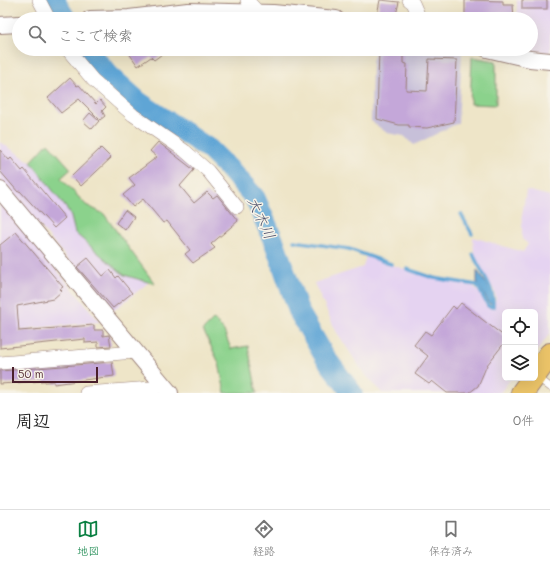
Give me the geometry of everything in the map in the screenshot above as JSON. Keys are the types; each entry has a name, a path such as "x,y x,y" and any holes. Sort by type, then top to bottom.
{"highway":[{"path":"538,371 550,354"},
{"path":"522,393 531,381"}],"street":[{"path":"39,0 45,12"},
{"path":"247,0 258,12"},
{"path":"409,0 417,12"},
{"path":"180,12 258,12"},
{"path":"0,25 12,24"},
{"path":"73,56 93,80 133,115 186,151 208,171 238,207"},
{"path":"517,56 550,61"},
{"path":"0,190 167,390"},
{"path":"0,363 135,352"},
{"path":"86,393 167,390"}],"lane":[{"path":"538,377 550,387"}],"shaded area":[{"path":"517,0 550,0 550,53 538,51 538,12 517,12"},
{"path":"374,56 462,56 458,123 414,145 404,136 387,133 371,121 372,61"},
{"path":"0,142 31,162 70,213 75,233 124,275 149,282 112,312 0,179"},
{"path":"526,190 550,196 550,333 538,350 538,309 502,309 502,381 509,381 500,393 382,393 363,372 336,331 314,283 363,267 366,256 434,279 473,286 481,294 488,307 493,309 496,298 494,290 474,254 473,237 523,252 528,244 522,239 522,216"},
{"path":"0,201 100,322 0,331"}],"green space":[{"path":"472,57 496,61 496,105 470,104"},
{"path":"48,143 71,169 61,178 86,205 104,214 155,284 124,275 75,233 70,213 31,162"},
{"path":"214,319 224,331 231,349 248,346 257,393 225,393 219,363 203,330"}],"water":[{"path":"477,270 492,292 493,305 489,303 477,283"}],"building":[{"path":"380,0 399,2 397,12 378,12"},
{"path":"465,0 503,1 503,5 513,5 514,12 465,12"},
{"path":"522,0 547,0 547,9 522,9"},
{"path":"131,56 159,56 154,60 151,57 138,66"},
{"path":"379,56 403,56 403,63 407,64 406,90 427,91 429,59 457,60 454,122 427,128 409,127 409,125 399,125 377,119"},
{"path":"70,78 77,86 79,85 96,104 100,100 106,107 102,111 105,116 100,120 79,99 61,113 48,98"},
{"path":"90,113 99,121 92,129 83,121"},
{"path":"158,142 194,170 180,186 194,203 207,192 213,198 217,195 238,221 211,244 215,248 193,263 185,254 190,250 167,221 163,223 143,199 133,207 123,195 135,185 129,178 157,157 150,151"},
{"path":"101,148 111,158 81,186 72,176"},
{"path":"0,150 9,160 11,158 22,171 24,169 65,218 54,228 20,191 18,192 0,171"},
{"path":"125,210 134,217 125,230 116,223"},
{"path":"16,232 63,287 60,289 62,291 53,299 17,306 19,331 94,325 94,330 103,330 103,336 109,335 111,346 98,347 98,342 85,343 85,339 0,348 0,245"},
{"path":"88,258 103,276 110,270 116,278 118,276 132,293 113,308 77,267"},
{"path":"461,303 502,335 502,346 487,365 478,386 469,393 447,393 432,381 429,384 415,374 428,356 414,345 425,331 431,335 453,306 456,309"},
{"path":"112,362 114,376 54,384 54,381 45,381 0,384 0,371"}],"waterway":[{"name":"大木川","path":"54,0 62,12"},
{"name":"大木川","path":"93,56 109,75 139,102 209,149 255,198 275,244 299,312 325,357 352,393"},
{"path":"461,214 472,234"},
{"path":"294,241 349,249 391,264"},
{"path":"407,269 434,278 477,285 488,306 493,307 490,286 473,254"}]}
